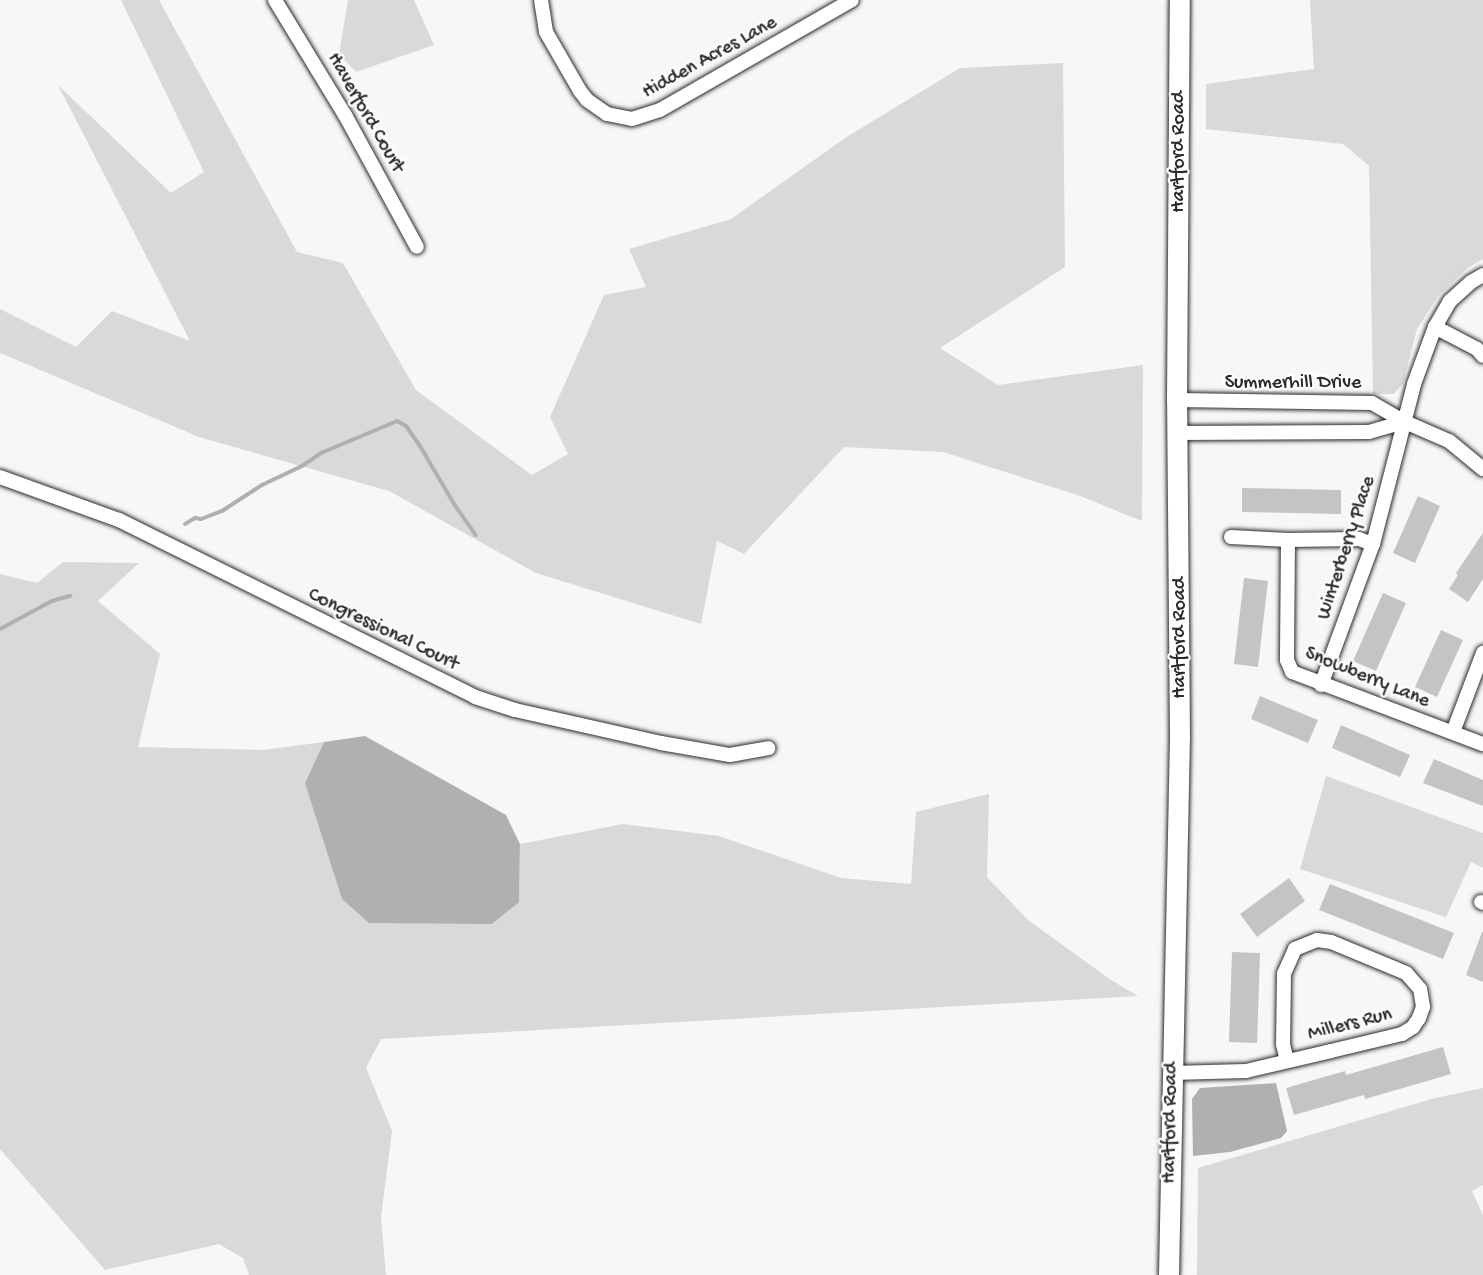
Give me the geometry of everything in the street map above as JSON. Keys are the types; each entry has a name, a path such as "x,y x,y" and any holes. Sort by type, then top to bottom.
{"main road":[{"name":"Hartford Road","path":"1169,1275 1180,736 1177,400 1180,0"}],"street":[{"name":"Haverford Court","path":"275,0 345,115 417,248"},
{"name":"Hidden Acres Lane","path":"541,0 546,32 580,91 587,100 607,114 632,118 660,110 852,0"},
{"path":"1178,433 1369,432 1405,422 1414,384 1435,327 1450,301 1483,274"},
{"path":"1435,327 1477,349 1483,357"},
{"name":"Summerhill Drive","path":"1177,400 1372,403 1405,422 1449,441 1483,469"},
{"name":"Winterberry Place","path":"1321,685 1373,544 1405,422"},
{"name":"Congressional Court","path":"0,477 119,520 475,697 515,710 661,743 730,755 768,748"},
{"path":"1231,537 1288,540 1359,539 1373,544"},
{"name":"Snowberry Lane","path":"1288,540 1288,665 1292,672 1321,685 1483,744"},
{"path":"1453,732 1483,653"},
{"name":"Millers Run","path":"1172,1073 1232,1072 1287,1061 1402,1034 1413,1027 1419,1018 1423,1007 1420,989 1406,973 1331,942 1317,940 1295,949 1284,974 1283,1044 1287,1061"}],"shaded area":[{"path":"121,0 159,0 297,252 343,263 416,390 532,475 568,454 550,417 604,295 646,287 629,249 731,219 845,138 960,68 1063,63 1065,267 940,348 998,385 1143,365 1142,521 1080,496 943,452 844,447 744,554 717,541 701,624 536,573 389,491 199,437 0,353 0,309 76,347 112,311 190,341 58,85 171,193 204,172"},
{"path":"348,0 414,0 434,45 356,72 339,54"},
{"path":"1310,0 1483,0 1483,259 1469,267 1439,295 1417,329 1403,383 1394,394 1373,394 1369,166 1343,144 1206,129 1206,84 1314,69"},
{"path":"63,562 139,563 98,601 160,654 138,747 263,750 324,742 305,783 519,902 520,844 623,824 719,836 841,878 911,884 916,812 989,794 987,877 1028,920 1111,980 1138,996 381,1039 366,1068 392,1131 381,1217 386,1275 249,1275 243,1258 219,1244 105,1270 0,1149 0,574 37,583"},
{"path":"365,736 506,815 520,844 519,902 492,924 369,923 342,899 305,783 324,742"},
{"path":"1326,776 1483,833 1483,868 1471,862 1446,917 1300,869"},
{"path":"1276,1083 1287,1131 1281,1138 1230,1152 1193,1156 1192,1099 1200,1088"},
{"path":"1483,1088 1483,1185 1472,1191 1483,1215 1483,1275 1197,1275 1198,1168 1435,1098"}],"building":[{"path":"1242,488 1341,490 1341,514 1242,512"},
{"path":"1418,496 1440,506 1415,563 1393,553"},
{"path":"1483,533 1483,579 1468,602 1449,589 1458,575 1456,573"},
{"path":"1244,578 1268,581 1258,667 1234,664"},
{"path":"1383,593 1406,603 1376,671 1353,661"},
{"path":"1441,630 1463,640 1437,697 1415,687"},
{"path":"1260,696 1318,720 1308,743 1251,719"},
{"path":"1341,725 1410,755 1400,777 1332,748"},
{"path":"1434,759 1483,780 1483,806 1423,783"},
{"path":"1289,878 1305,901 1257,937 1240,914"},
{"path":"1330,884 1454,933 1443,959 1319,910"},
{"path":"1483,932 1483,982 1466,975"},
{"path":"1232,952 1260,953 1257,1043 1229,1042"},
{"path":"1443,1047 1451,1074 1365,1099 1364,1095 1294,1115 1286,1088 1345,1071 1346,1075"}],"waterway":[{"path":"185,524 195,518 201,519 222,511 262,485 302,466 321,453 397,421 406,426 420,446 454,504 476,535"},
{"path":"0,629 52,601 70,596"}]}
